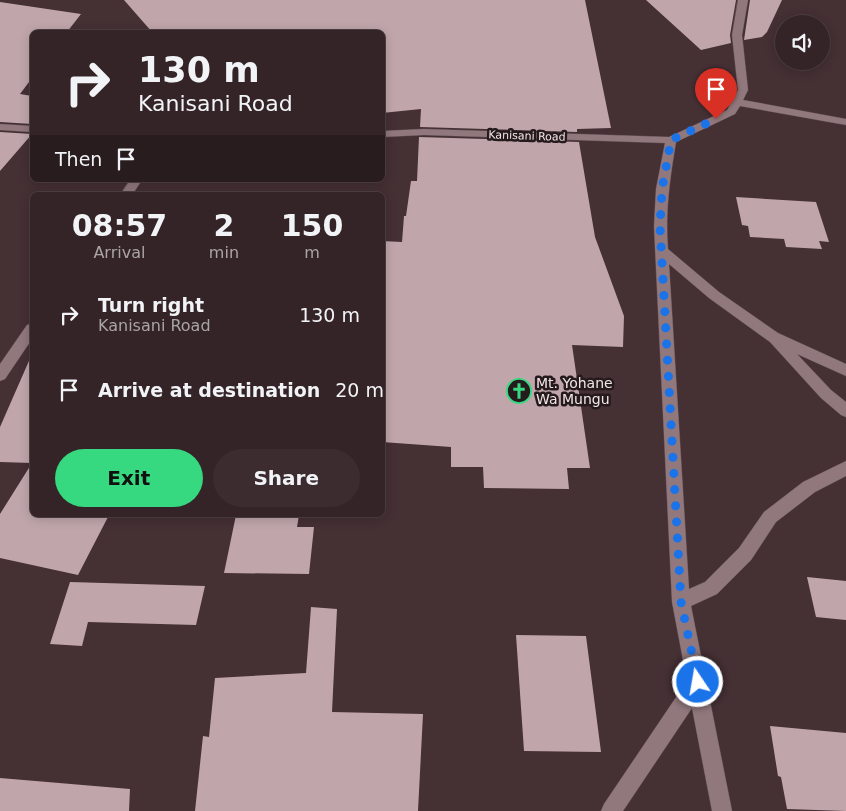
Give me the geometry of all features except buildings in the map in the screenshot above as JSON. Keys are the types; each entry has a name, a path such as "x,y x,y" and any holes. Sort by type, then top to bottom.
{"street":[{"path":"743,0 737,35 743,90 736,102 846,122"},
{"name":"Kanisani Road","path":"385,134 424,132 671,140 731,112 736,102"},
{"path":"0,127 30,129"},
{"path":"671,140 662,189 660,226 681,602 722,811"},
{"path":"662,251 714,295 773,337 846,370"},
{"path":"0,375 30,332"},
{"path":"773,337 826,394 846,411"},
{"path":"681,602 711,588 745,554 770,517 809,487 846,468"},
{"path":"611,811 698,682"}],"place":[{"name":"Mt. Yohane Wa Mungu","path":"519,391"}],"route":[{"path":"698,682 681,602 660,226 662,189 671,140 716,119"}]}
